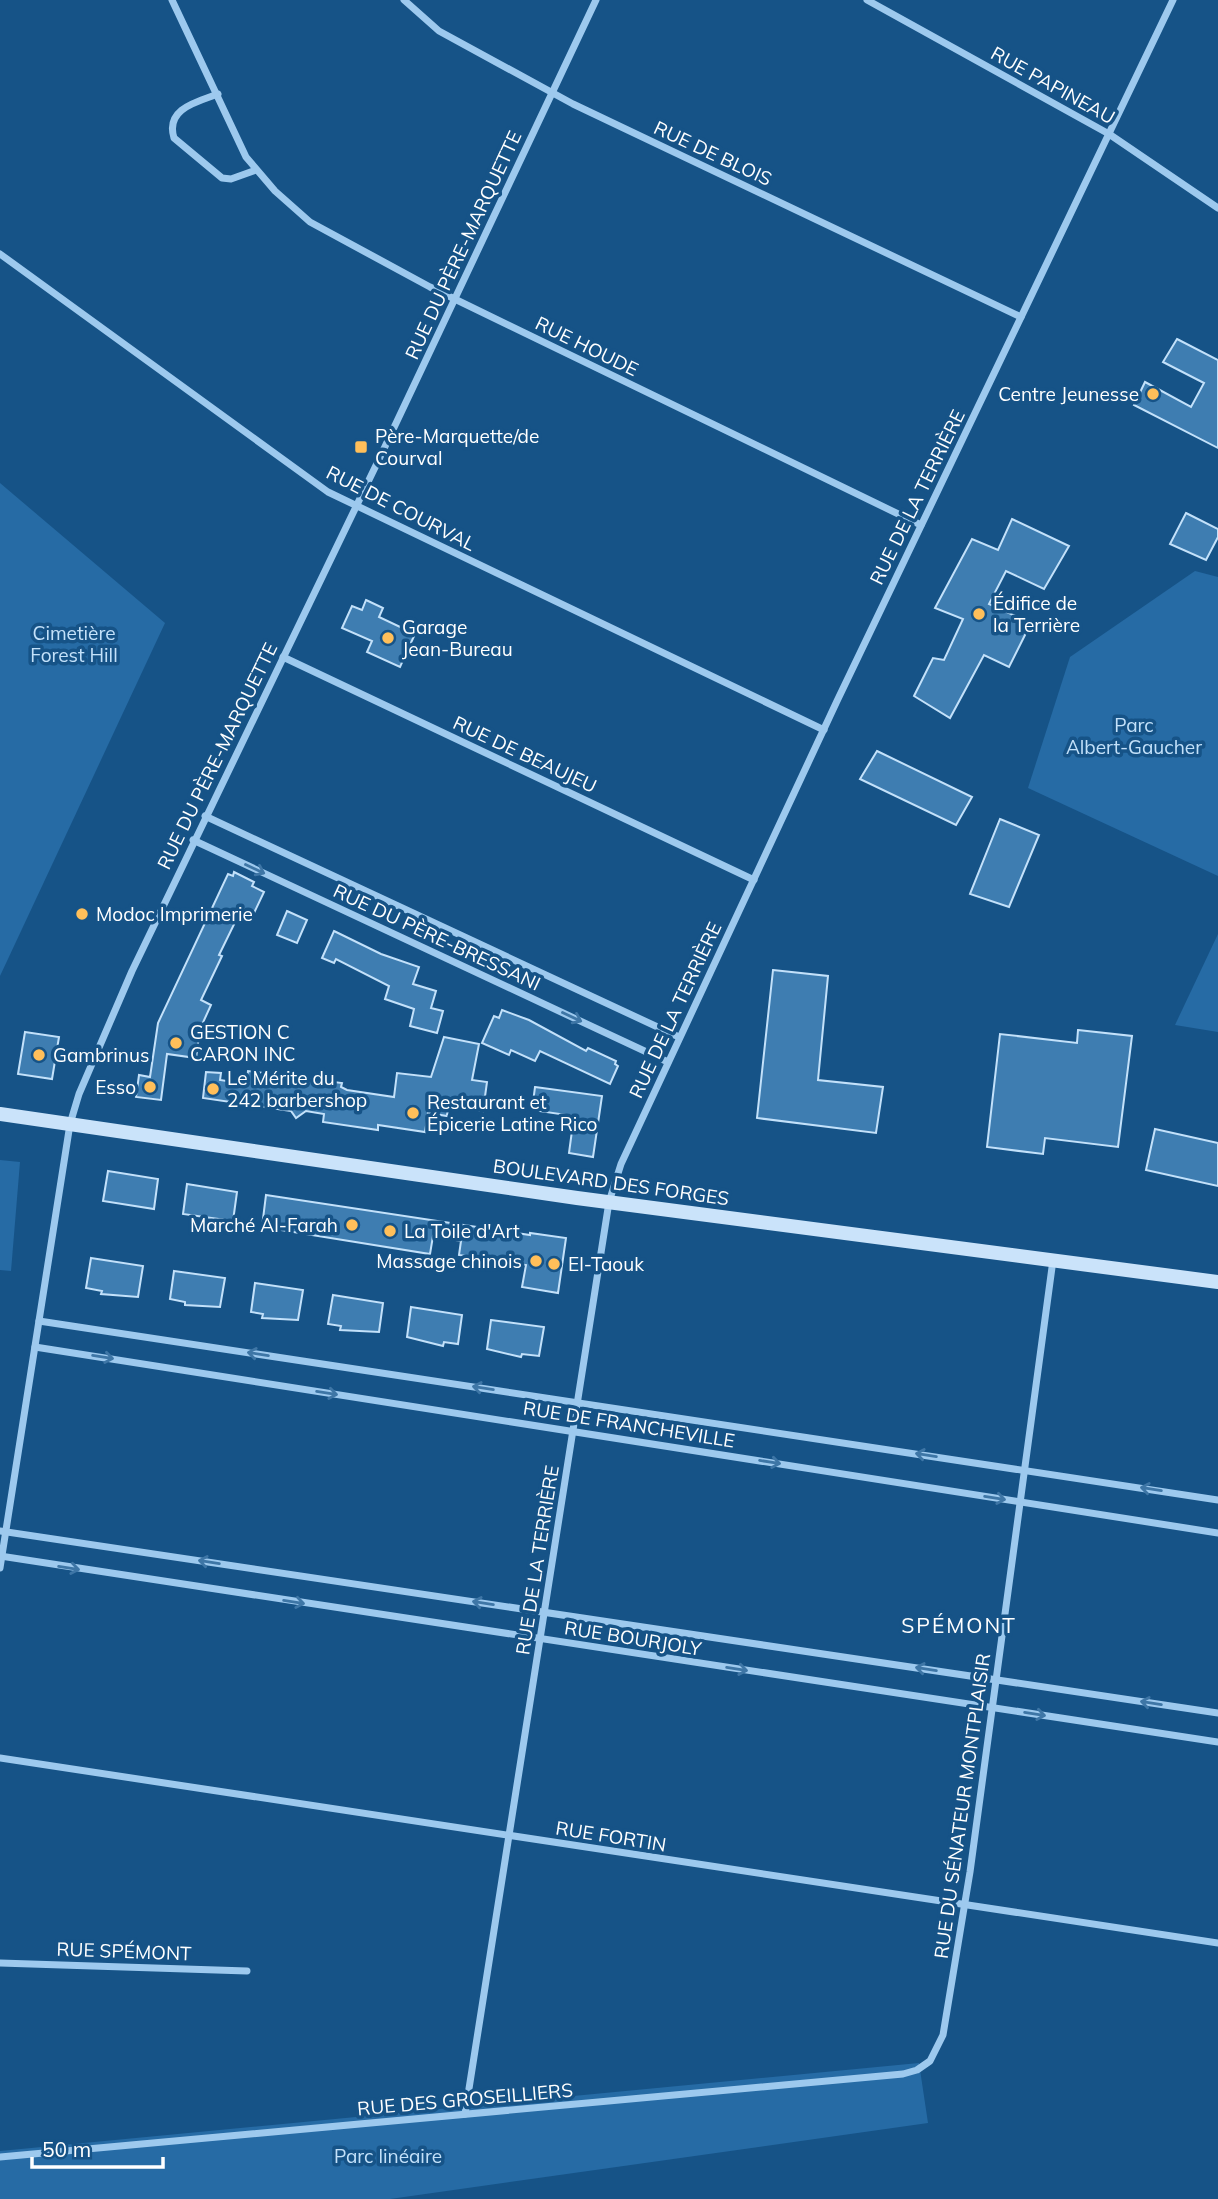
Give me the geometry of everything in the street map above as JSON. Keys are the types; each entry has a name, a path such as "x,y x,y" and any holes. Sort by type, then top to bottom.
{"main road":[{"name":"BOULEVARD DES FORGES","path":"0,1114 609,1202 1218,1282"}],"street":[{"name":"RUE HOUDE","path":"172,0 243,150 256,170 310,222 455,299 921,525"},
{"name":"RUE DE BLOIS","path":"404,0 439,32 552,93 1021,317"},
{"name":"RUE DU PÈRE-MARQUETTE","path":"0,1568 3,1532 70,1124 79,1094 193,840 356,507 596,0"},
{"name":"RUE PAPINEAU","path":"867,0 1108,134 1218,208"},
{"name":"RUE DE LA TERRIÈRE","path":"465,2114 609,1202 621,1164 921,525 1173,0"},
{"path":"218,93 180,110 172,123 174,138 222,178 232,179 256,170"},
{"name":"RUE DE COURVAL","path":"0,254 328,492 824,730"},
{"name":"RUE DE BEAUJEU","path":"283,657 754,880"},
{"name":"RUE DU PÈRE-BRESSANI","path":"205,816 679,1037"},
{"name":"RUE DU PÈRE-BRESSANI","path":"193,840 668,1062"},
{"name":"RUE DU SÉNATEUR MONTPLAISIR","path":"930,2061 943,2035 965,1905 1027,1471 1053,1260"},
{"name":"RUE DE FRANCHEVILLE","path":"39,1321 1218,1500"},
{"name":"RUE DE FRANCHEVILLE","path":"35,1347 1218,1533"},
{"name":"RUE BOURJOLY","path":"3,1532 1218,1713"},
{"name":"RUE BOURJOLY","path":"1,1556 1218,1742"},
{"name":"RUE FORTIN","path":"0,1758 1218,1943"},
{"name":"RUE SPÉMONT","path":"0,1963 247,1971"},
{"name":"RUE DES GROSEILLIERS","path":"0,2157 903,2074 917,2070 930,2061"}],"green space":[{"name":"Cimetière Forest Hill","path":"0,483 165,623 0,976"},
{"name":"Parc Albert-Gaucher","path":"1195,571 1218,577 1218,876 1028,788 1070,657"},
{"path":"1218,934 1218,1032 1175,1025"},
{"path":"0,1160 20,1162 11,1271 0,1270"},
{"name":"Parc linéaire","path":"919,2063 928,2123 390,2199 0,2199 0,2151"}],"building":[{"name":"Centre Jeunesse","path":"1177,339 1218,360 1218,448 1134,405 1145,382 1191,407 1204,383 1163,362"},
{"path":"1186,513 1218,529 1218,537 1206,560 1170,544"},
{"name":"Édifice de la Terrière","path":"1012,519 1069,546 1044,589 1006,571 989,604 1031,623 1009,667 984,655 950,718 914,696 933,658 944,660 963,619 935,608 972,539 998,550"},
{"name":"Garage Jean-Bureau","path":"366,600 383,608 379,617 415,634 400,667 367,652 372,641 342,628 352,606 362,610"},
{"path":"877,751 972,797 956,825 860,779"},
{"path":"1000,819 1039,835 1009,907 970,894"},
{"path":"234,872 254,882 252,886 264,892 254,913 242,908 219,955 222,956 201,1000 211,1005 200,1029 196,1058 167,1054 161,1100 136,1097 139,1075 150,1077 158,1023 228,874 233,876"},
{"path":"287,911 307,920 297,943 277,935"},
{"path":"334,931 381,954 419,967 413,984 436,991 431,1008 443,1011 437,1033 410,1026 414,1009 385,999 389,986 336,959 334,963 322,958"},
{"path":"773,970 828,976 818,1080 883,1087 876,1133 757,1118"},
{"path":"502,1010 529,1020 586,1051 588,1048 616,1061 618,1066 610,1084 540,1051 535,1061 511,1050 509,1055 482,1043 494,1016 499,1018"},
{"path":"1078,1030 1132,1036 1118,1147 1045,1138 1043,1154 987,1147 1000,1034 1077,1043"},
{"name":"Gambrinus","path":"25,1032 59,1037 52,1079 18,1074"},
{"path":"444,1037 479,1044 472,1080 487,1082 483,1111 448,1106 447,1116 428,1113 425,1132 378,1125 378,1130 323,1122 324,1114 306,1111 296,1118 291,1111 203,1098 206,1072 221,1073 220,1080 246,1084 248,1071 342,1083 341,1087 347,1090 394,1097 397,1073 431,1077"},
{"path":"535,1087 602,1096 593,1157 569,1153 574,1116 532,1110"},
{"path":"1155,1129 1218,1143 1218,1186 1146,1170"},
{"path":"108,1171 158,1179 154,1209 103,1201"},
{"path":"187,1184 237,1192 233,1221 183,1214"},
{"path":"266,1195 530,1235 566,1238 558,1293 522,1287 526,1265 459,1255 461,1241 433,1236 430,1254 262,1227"},
{"path":"91,1258 143,1266 138,1297 101,1294 102,1291 86,1288"},
{"path":"174,1271 225,1278 220,1307 185,1305 185,1302 170,1299"},
{"path":"255,1283 303,1290 298,1320 262,1318 263,1314 251,1312"},
{"path":"333,1295 383,1303 379,1332 340,1330 341,1326 328,1324"},
{"path":"411,1307 462,1315 458,1344 444,1342 443,1346 407,1337"},
{"path":"491,1320 544,1327 539,1356 522,1354 521,1357 487,1349"}],"place":[{"name":"Centre Jeunesse","path":"1153,394"},
{"name":"Père-Marquette/de Courval","path":"361,447"},
{"name":"Édifice de la Terrière","path":"979,614"},
{"name":"Garage Jean-Bureau","path":"388,638"},
{"name":"Modoc Imprimerie","path":"82,914"},
{"name":"GESTION C CARON INC","path":"176,1043"},
{"name":"Gambrinus","path":"39,1055"},
{"name":"Esso","path":"150,1087"},
{"name":"Le Mérite du 242 barbershop","path":"213,1089"},
{"name":"Restaurant et Épicerie Latine Rico","path":"413,1113"},
{"name":"Marché Al-Farah","path":"352,1225"},
{"name":"La Toile d'Art","path":"390,1231"},
{"name":"Massage chinois","path":"536,1261"},
{"name":"El-Taouk","path":"554,1264"}],"district":[{"name":"SPÉMONT","path":"959,1625"}]}
